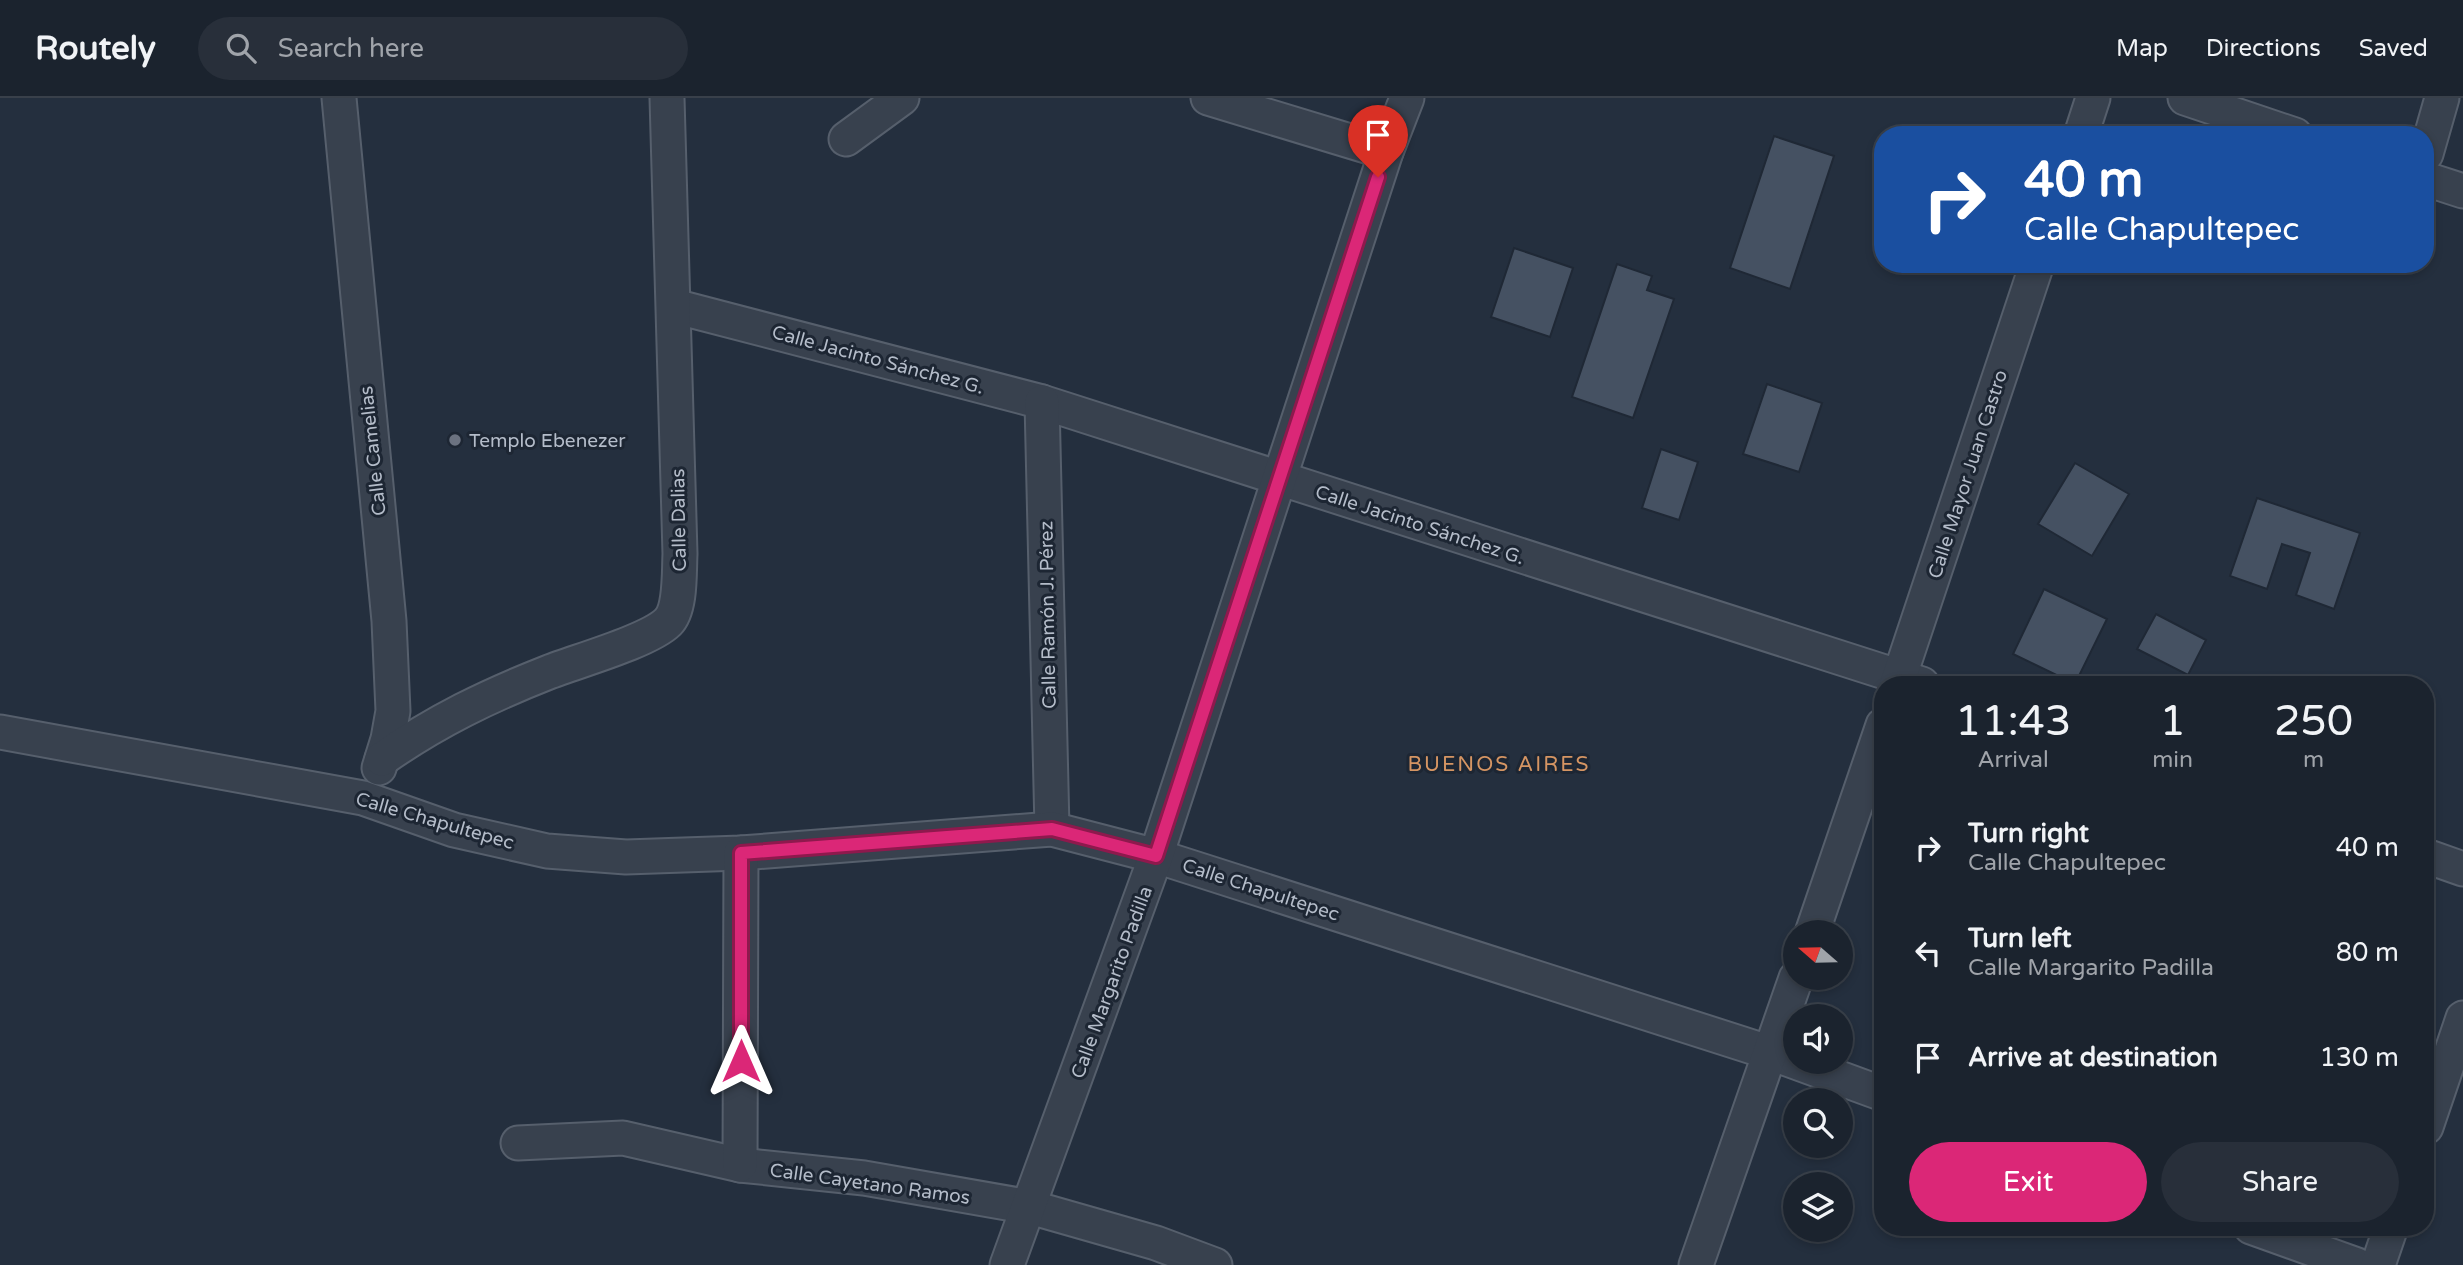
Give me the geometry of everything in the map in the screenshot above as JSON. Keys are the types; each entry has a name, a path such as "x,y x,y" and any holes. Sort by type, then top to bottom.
{"street":[{"name":"Calle Camelias","path":"339,98 389,621 393,711 382,759 363,798"},
{"name":"Calle Dalias","path":"382,759 460,710 547,673 652,634 670,620 679,588 680,554 667,98"},
{"path":"846,139 902,98"},
{"path":"1208,98 1386,152"},
{"name":"Calle Margarito Padilla","path":"1007,1265 1156,856 1386,152 1407,98"},
{"path":"2084,126 2093,98"},
{"path":"2185,98 2268,126"},
{"path":"2434,126 2442,98"},
{"path":"2434,182 2463,191"},
{"name":"Calle Mayor Juan Castro","path":"1908,676 2034,273"},
{"name":"Calle Jacinto Sánchez G.","path":"674,306 1042,402 1887,676"},
{"name":"Calle Ramón J. Pérez","path":"1042,402 1052,829"},
{"name":"Calle Chapultepec","path":"0,732 363,798 454,830 547,851 626,857 741,853 1052,829 1156,856 1770,1053 1874,1091"},
{"path":"1816,920 1874,751"},
{"path":"740,1165 741,853"},
{"path":"2434,859 2463,869"},
{"path":"1696,1265 1792,990"},
{"path":"2434,1103 2463,1018"},
{"name":"Calle Cayetano Ramos","path":"518,1143 623,1138 740,1165 864,1178 1030,1207 1156,1244 1215,1265"},
{"path":"2276,1236 2357,1265"},
{"path":"2378,1265 2388,1236"}],"building":[{"path":"1774,136 1834,156 1790,289 1730,268"},
{"path":"1514,248 1573,268 1550,337 1491,317"},
{"path":"1617,264 1652,276 1647,290 1674,299 1633,418 1572,397"},
{"path":"1767,384 1822,403 1799,472 1743,454"},
{"path":"1661,449 1698,462 1679,520 1642,508"},
{"path":"2075,463 2129,494 2092,556 2038,524"},
{"path":"2257,498 2360,533 2334,609 2296,595 2310,553 2282,544 2267,589 2230,576"},
{"path":"2044,589 2107,619 2079,676 2058,676 2013,654"},
{"path":"2156,614 2206,640 2188,675 2137,649"}],"place":[{"name":"Templo Ebenezer","path":"455,440"}],"district":[{"name":"BUENOS AIRES","path":"1499,764"}],"route":[{"path":"741,1061 741,853 1052,829 1156,856 1378,177"}]}
